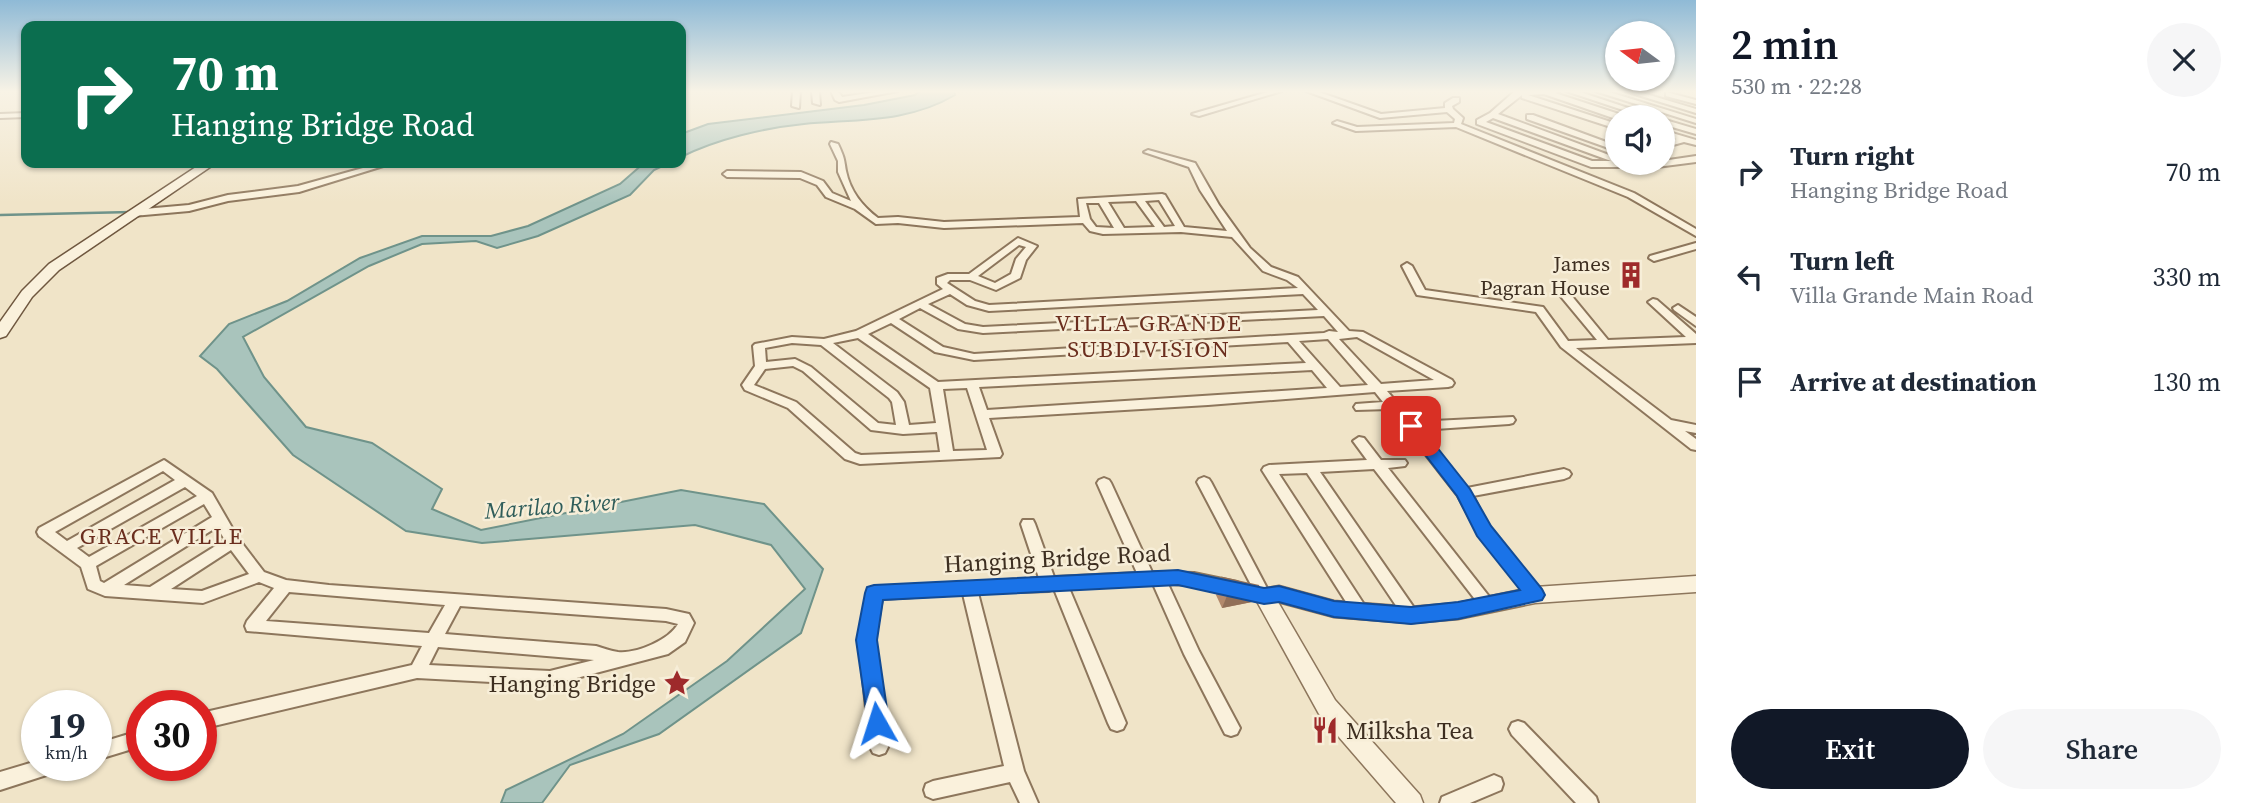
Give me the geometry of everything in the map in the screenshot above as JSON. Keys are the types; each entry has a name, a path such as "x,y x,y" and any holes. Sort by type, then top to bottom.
{"main road":[{"path":"0,333 27,294 54,267 202,168"}],"street":[{"path":"1466,128 1631,195 1668,218 1693,229"},
{"path":"1497,128 1591,164 1605,164"},
{"path":"1530,128 1605,156"},
{"path":"1561,128 1605,145"},
{"path":"1675,136 1696,143"},
{"path":"1675,142 1685,139"},
{"path":"835,144 842,161 842,172 858,207"},
{"path":"1594,151 1605,150"},
{"path":"1148,152 1192,165 1201,189 1236,235 1268,270 1295,279 1345,333"},
{"path":"1675,161 1696,159"},
{"path":"1682,161 1696,168"},
{"path":"134,213 189,208 228,198 299,189 372,168"},
{"path":"727,174 801,175 820,183 829,195 858,207 876,221 898,220 944,225 1085,220"},
{"path":"1181,229 1162,197 1081,201 1085,220 1097,230 1181,229 1236,235"},
{"path":"1138,198 1161,229"},
{"path":"1102,200 1121,231"},
{"path":"971,277 1018,241 1032,246 1021,258 1016,276 996,287"},
{"path":"1654,258 1696,246"},
{"path":"1005,252 1021,258"},
{"path":"1408,266 1421,293 1539,309 1565,345 1696,446"},
{"path":"996,287 971,277 943,278 942,284 982,307 1305,291"},
{"path":"996,287 1002,307"},
{"path":"761,366 758,349 763,344 792,340 824,342 860,334 949,290"},
{"path":"1562,290 1604,342"},
{"path":"1653,302 1696,340"},
{"path":"920,304 962,327 983,330 1326,313"},
{"path":"1678,308 1696,323"},
{"path":"891,318 939,350 974,357 1359,334 1448,383 982,414"},
{"path":"860,334 936,387 1314,366"},
{"path":"1329,334 1411,426 1464,493 1483,531 1535,595"},
{"path":"1290,337 1337,392"},
{"path":"1565,345 1696,340"},
{"path":"824,342 893,395 898,402 903,429"},
{"path":"942,427 885,429 869,424 807,369 795,362 761,366 750,379 749,387 792,405 854,458 871,461 947,454 995,454 973,387"},
{"path":"936,387 947,454"},
{"path":"1360,407 1392,405"},
{"path":"1411,426 1509,420"},
{"path":"1665,424 1696,429"},
{"path":"1359,441 1486,603"},
{"path":"1361,612 1269,470 1400,463"},
{"path":"217,717 417,671 550,678 662,649 684,631 683,619 666,614 285,586 259,576 233,542 207,496 164,465 44,532 88,564 93,585 105,590 203,597 259,576"},
{"path":"1311,469 1411,615"},
{"path":"1464,493 1564,474"},
{"path":"66,548 186,480"},
{"path":"1204,482 1327,707 1411,803"},
{"path":"1104,483 1231,728"},
{"path":"88,564 207,496"},
{"path":"105,590 219,519"},
{"path":"1028,524 1118,723"},
{"path":"151,594 233,542"},
{"name":"Hanging Bridge Road","path":"874,593 1153,578 1194,579 1264,596 1279,594 1334,609 1411,615 1458,611 1486,603 1535,595 1633,591 1669,584 1696,584"},
{"path":"285,586 253,626 596,653 621,660"},
{"path":"969,589 1015,772 1030,803"},
{"path":"874,593 867,640 879,747"},
{"path":"417,671 456,600"},
{"path":"1518,729 1590,803"},
{"path":"933,790 1015,772"},
{"path":"0,781 21,775"},
{"path":"1449,803 1494,784"}],"water":[{"path":"696,128 770,128 725,140 686,155 686,132"},
{"path":"638,168 658,168 630,195 538,236 497,248 476,241 422,244 369,266 243,337 264,377 306,427 372,443 442,489 432,509 481,530 681,490 764,504 823,569 801,633 659,734 570,765 542,803 501,803 506,790 623,734 727,661 805,589 771,545 695,525 482,543 406,531 293,455 217,369 200,356 229,324 287,301 360,258 422,236 491,236 528,226 620,184"}],"building":[{"path":"1223,578 1259,586 1229,591"}],"waterway":[{"path":"228,195 245,193"},
{"path":"0,215 131,212"}],"place":[{"name":"James Pagran House","path":"1631,275"},
{"name":"Hanging Bridge","path":"677,683"},
{"name":"Milksha Tea","path":"1325,730"}],"district":[{"name":"VILLA GRANDE SUBDIVISION","path":"1149,336"},
{"name":"GRACE VILLE","path":"162,536"}],"route":[{"path":"877,723 867,640 874,593 1178,578 1238,588 1264,596 1279,594 1334,609 1411,615 1458,611 1500,600 1535,595 1483,531 1464,493 1411,426"}],"water label":[{"name":"Marilao River","path":"552,506"}]}
